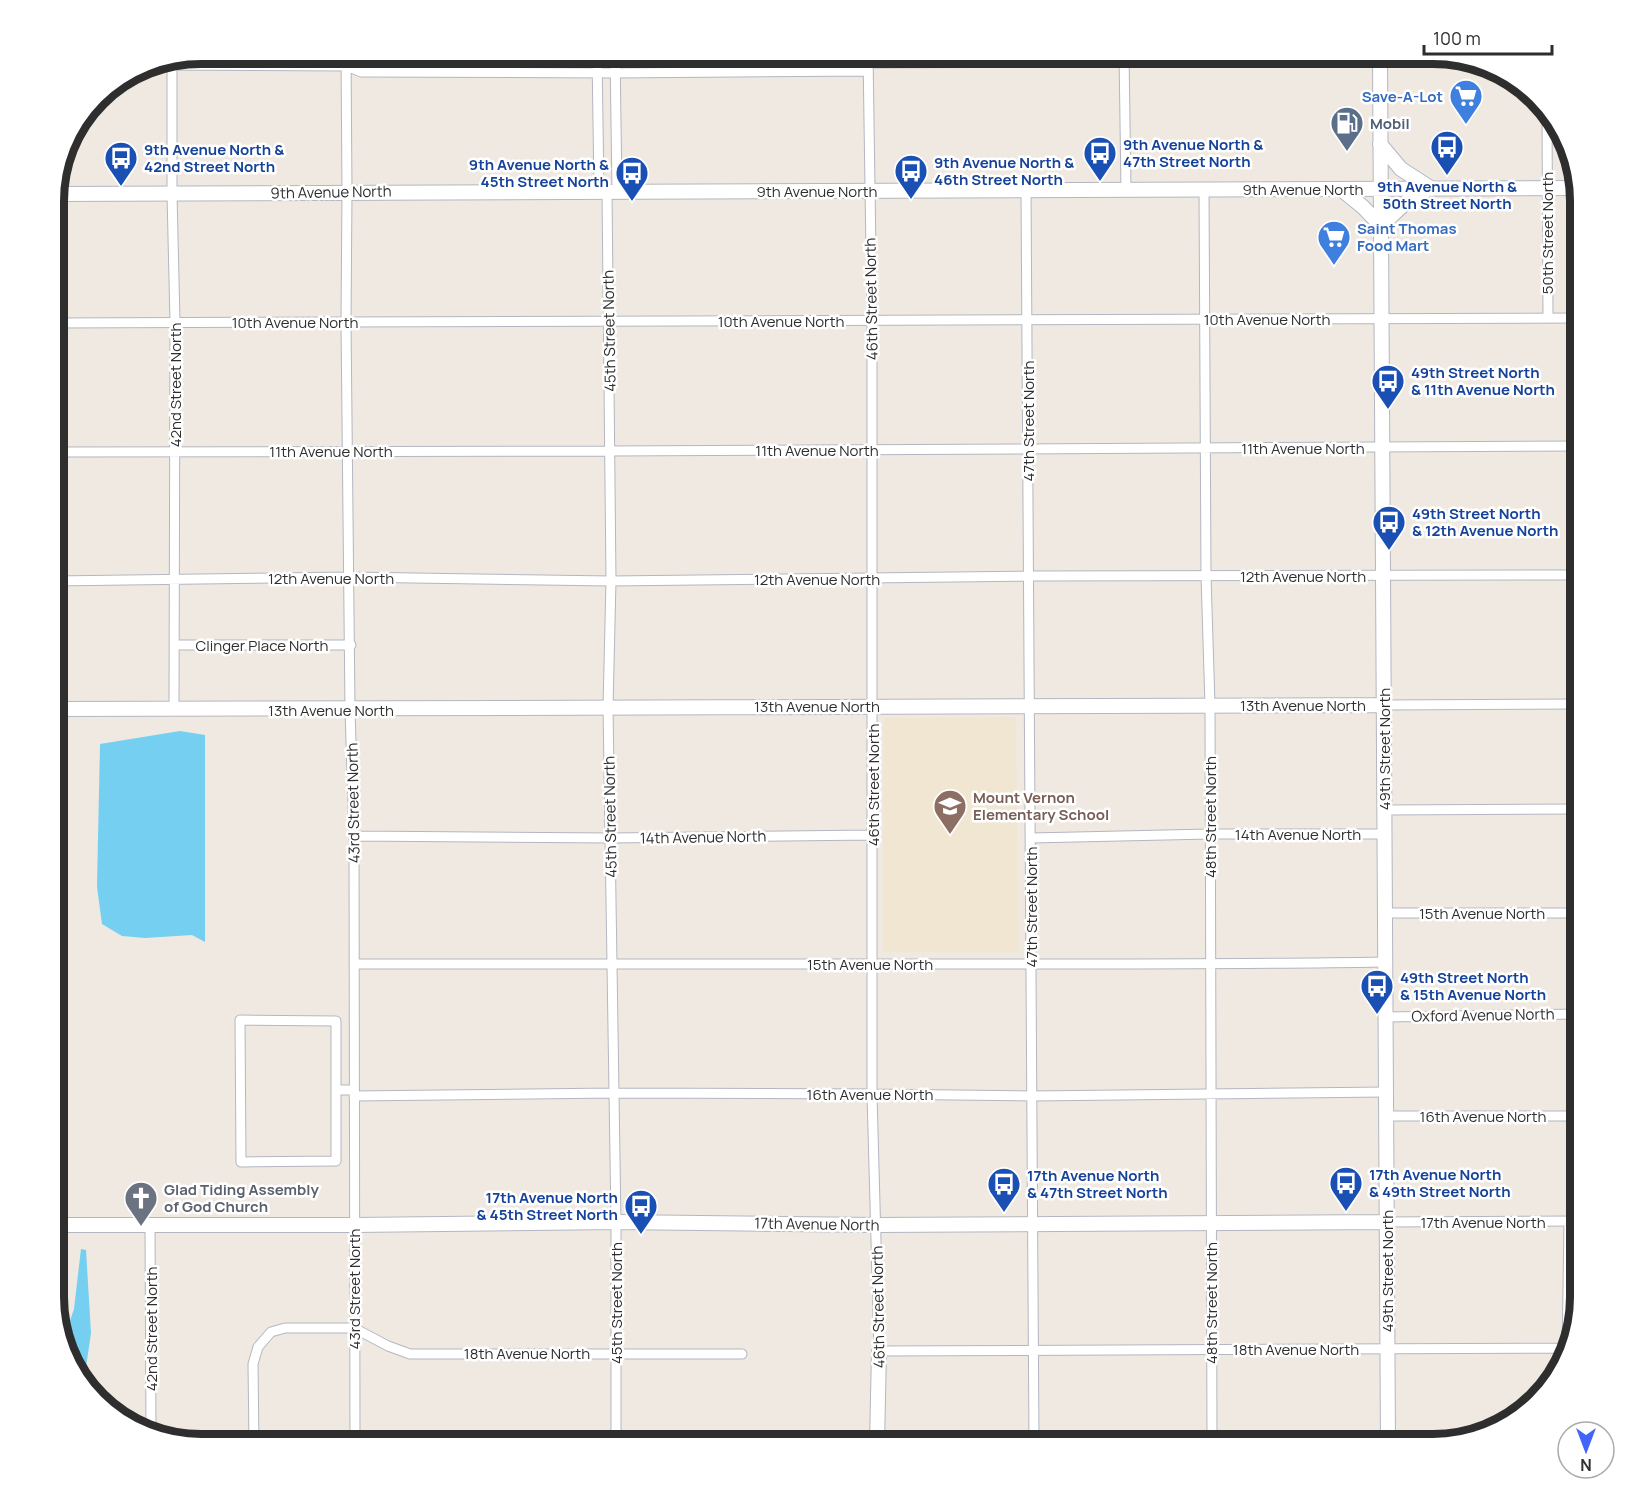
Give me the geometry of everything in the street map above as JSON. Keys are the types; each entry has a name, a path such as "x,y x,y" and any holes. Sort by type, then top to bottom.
{"street":[{"path":"260,64 347,66 361,72 597,73 805,64"},
{"name":"45th Street North","path":"597,64 608,191"},
{"name":"45th Street North","path":"615,64 608,191 611,581 608,707 616,1222 616,1434"},
{"name":"46th Street North","path":"868,64 872,320 872,1094 879,1351 877,1434"},
{"path":"1124,64 1126,190"},
{"name":"49th Street North","path":"1380,64 1388,1434"},
{"name":"43rd Street North","path":"347,66 346,322 355,964 355,1434"},
{"name":"42nd Street North","path":"172,68 175,322 174,710"},
{"name":"50th Street North","path":"1547,127 1548,318"},
{"path":"1380,144 1401,169 1432,189"},
{"name":"9th Avenue North","path":"65,194 1569,188"},
{"name":"48th Street North","path":"1204,189 1206,576 1210,705 1212,1434"},
{"path":"1341,189 1381,226 1422,192 1432,189"},
{"name":"47th Street North","path":"1026,190 1034,1434"},
{"name":"10th Avenue North","path":"65,323 1569,318"},
{"name":"11th Avenue North","path":"65,452 1569,446"},
{"name":"12th Avenue North","path":"65,580 349,577 611,581 1029,576 1569,575"},
{"name":"Clinger Place North","path":"174,645 351,645"},
{"name":"13th Avenue North","path":"65,710 1569,704"},
{"path":"1384,810 1570,809"},
{"name":"14th Avenue North","path":"1031,838 1210,834 1384,834"},
{"name":"14th Avenue North","path":"354,836 611,838 873,835"},
{"name":"15th Avenue North","path":"1385,913 1570,914"},
{"name":"15th Avenue North","path":"355,964 612,966 1385,962"},
{"name":"Oxford Avenue North","path":"1386,1017 1570,1014"},
{"path":"240,1020 336,1021 336,1090 336,1161 241,1162 240,1020"},
{"name":"16th Avenue North","path":"336,1090 354,1093 1032,1096 1386,1092"},
{"name":"16th Avenue North","path":"1386,1116 1570,1116"},
{"path":"1568,1311 1569,1221"},
{"name":"17th Avenue North","path":"65,1225 616,1222 876,1225 1569,1221"},
{"name":"42nd Street North","path":"150,1224 152,1424"},
{"path":"254,1434 253,1364 258,1347 271,1332 285,1328 354,1328"},
{"name":"18th Avenue North","path":"354,1328 388,1346 410,1354 742,1354"},
{"name":"18th Avenue North","path":"879,1351 1388,1348 1559,1350"}],"shaded area":[{"name":"Mount Vernon Elementary School","path":"1016,717 1018,952 883,952 883,718"}],"water":[{"path":"180,731 205,735 205,942 192,935 145,938 122,936 102,924 97,887 100,744"},
{"path":"81,1249 86,1250 91,1333 86,1369 75,1349 68,1327 74,1309"}],"place":[{"name":"Save-A-Lot","path":"1466,125"},
{"name":"Mobil","path":"1347,152"},
{"name":"9th Avenue North & 50th Street North","path":"1447,176"},
{"name":"9th Avenue North & 47th Street North","path":"1100,182"},
{"name":"9th Avenue North & 42nd Street North","path":"121,187"},
{"name":"9th Avenue North & 46th Street North","path":"911,200"},
{"name":"9th Avenue North & 45th Street North","path":"632,202"},
{"name":"Saint Thomas Food Mart","path":"1334,266"},
{"name":"49th Street North & 11th Avenue North","path":"1388,410"},
{"name":"49th Street North & 12th Avenue North","path":"1389,551"},
{"name":"Mount Vernon Elementary School","path":"950,835"},
{"name":"49th Street North & 15th Avenue North","path":"1377,1015"},
{"name":"17th Avenue North & 49th Street North","path":"1346,1212"},
{"name":"17th Avenue North & 47th Street North","path":"1004,1213"},
{"name":"Glad Tiding Assembly of God Church","path":"141,1227"},
{"name":"17th Avenue North & 45th Street North","path":"641,1235"}]}
